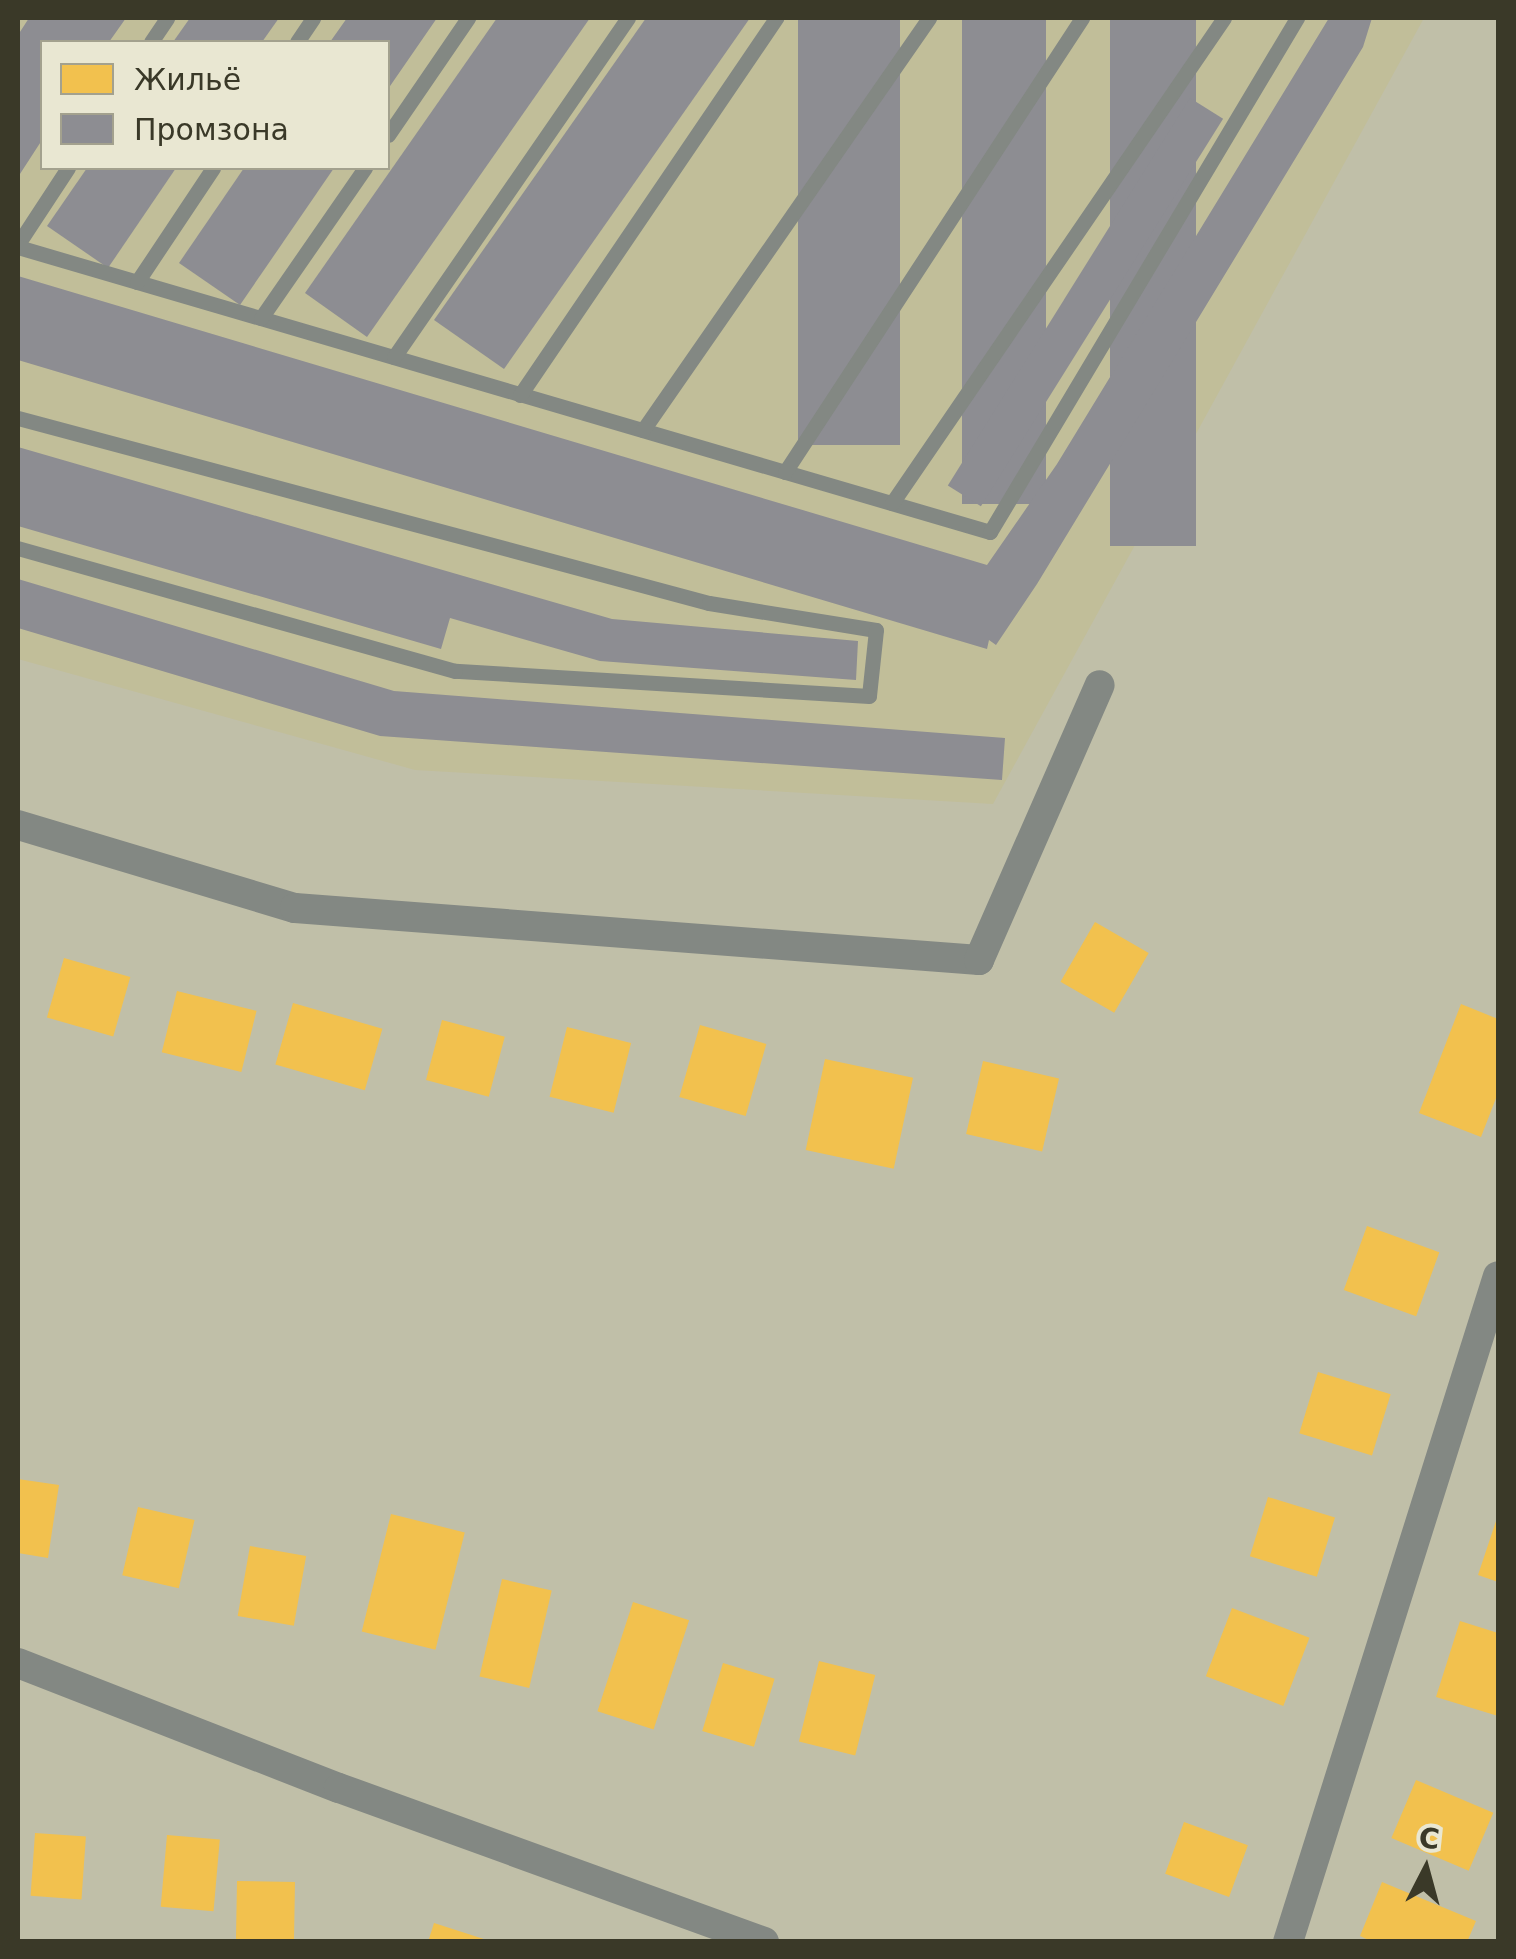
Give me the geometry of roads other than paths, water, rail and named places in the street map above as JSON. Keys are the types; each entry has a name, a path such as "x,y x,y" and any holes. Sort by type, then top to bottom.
{"street":[{"path":"18,825 296,908 979,960 1100,685"},
{"path":"1288,1942 1498,1276"},
{"path":"18,1663 338,1788 764,1942"}],"lane":[{"path":"152,40 167,18"},
{"path":"297,40 313,18"},
{"path":"390,132 468,18"},
{"path":"394,358 628,18"},
{"path":"520,395 776,18"},
{"path":"643,430 929,18"},
{"path":"785,472 1082,18"},
{"path":"892,504 1224,18"},
{"path":"67,170 18,246 990,532 1297,18"},
{"path":"137,282 212,170"},
{"path":"261,318 364,170"},
{"path":"18,418 709,603 876,630 869,696 454,671 18,548"}]}
